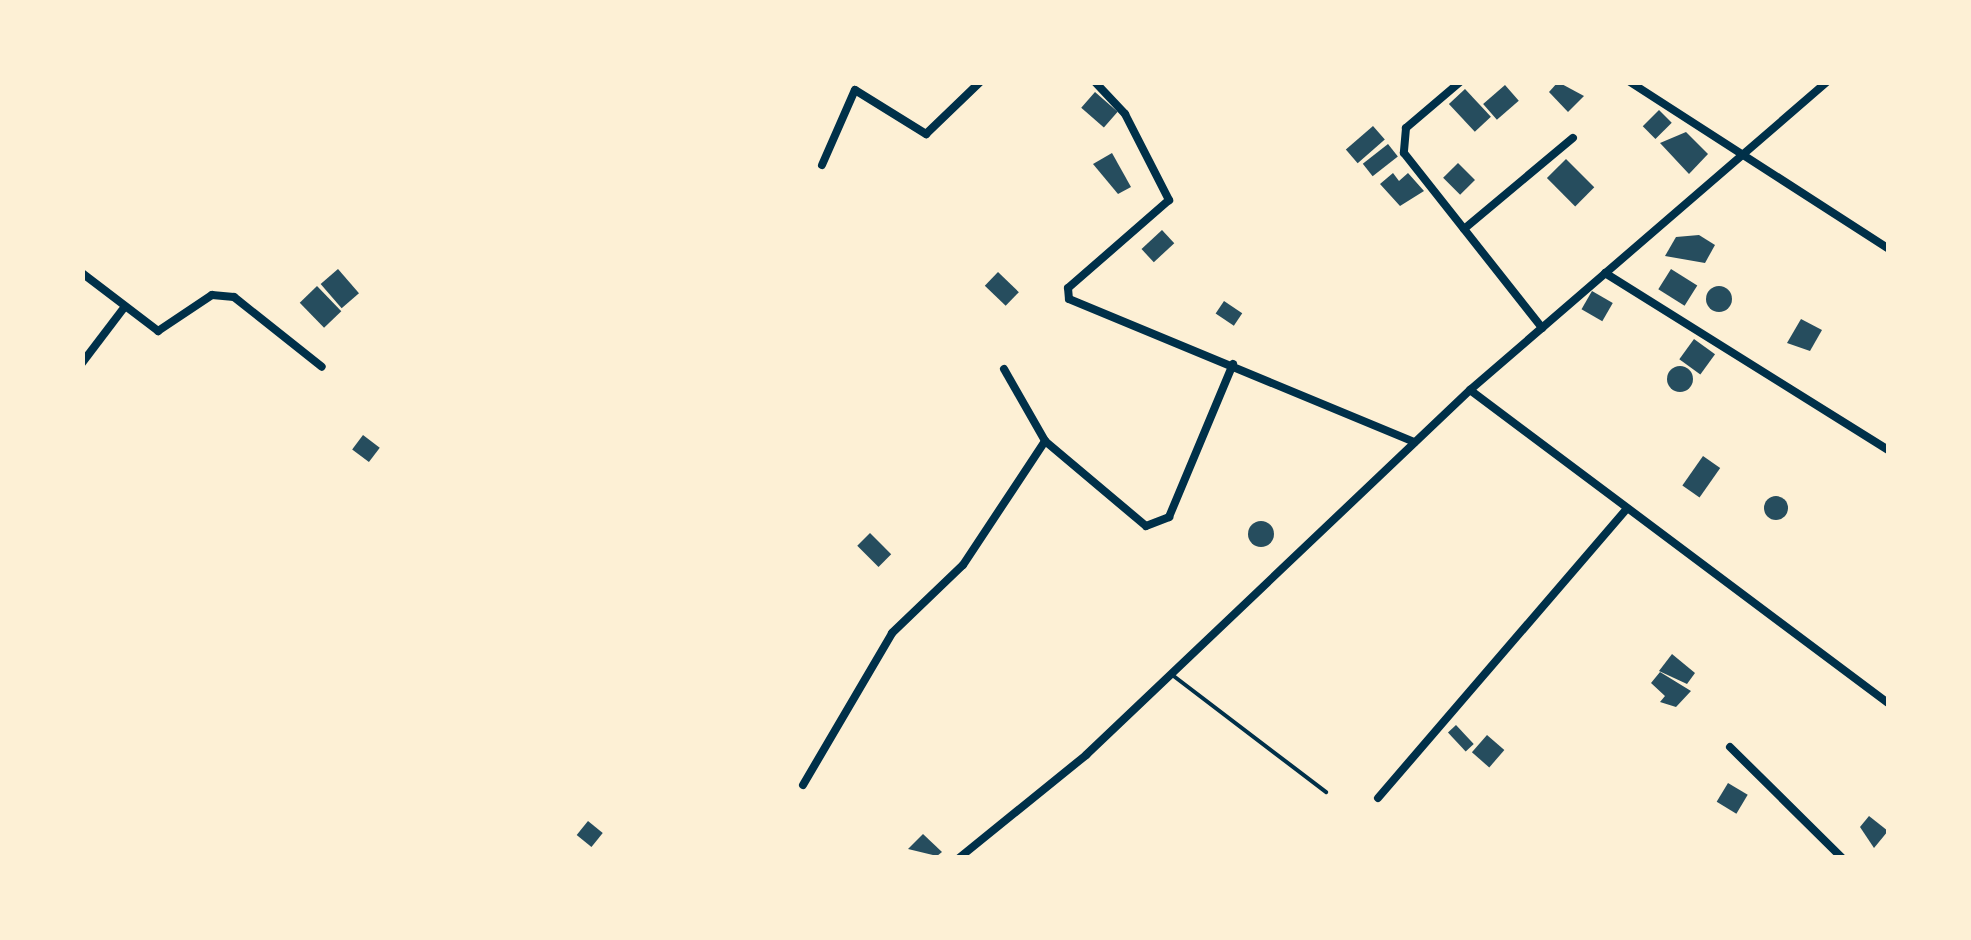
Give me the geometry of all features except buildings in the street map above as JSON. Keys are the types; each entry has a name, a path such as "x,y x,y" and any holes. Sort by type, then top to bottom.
{"street":[{"path":"822,165 855,90 926,134 980,82"},
{"path":"1095,82 1124,114 1169,200 1068,288 1069,299 1415,442"},
{"path":"1460,82 1402,141 1464,229 1542,328"},
{"path":"1630,82 1740,158 1888,248"},
{"path":"959,858 1171,674 1470,390 1827,82"},
{"path":"1464,229 1573,138"},
{"path":"82,273 123,309 158,330 212,295 234,297 322,367"},
{"path":"1604,273 1888,450"},
{"path":"82,363 123,309"},
{"path":"1004,369 1045,442 1146,526 1160,525 1233,364"},
{"path":"1470,390 1888,703"},
{"path":"803,785 892,633 963,565 1045,442"},
{"path":"1378,798 1627,508"},
{"path":"1730,747 1842,858"}],"lane":[{"path":"1171,674 1326,792"}]}
